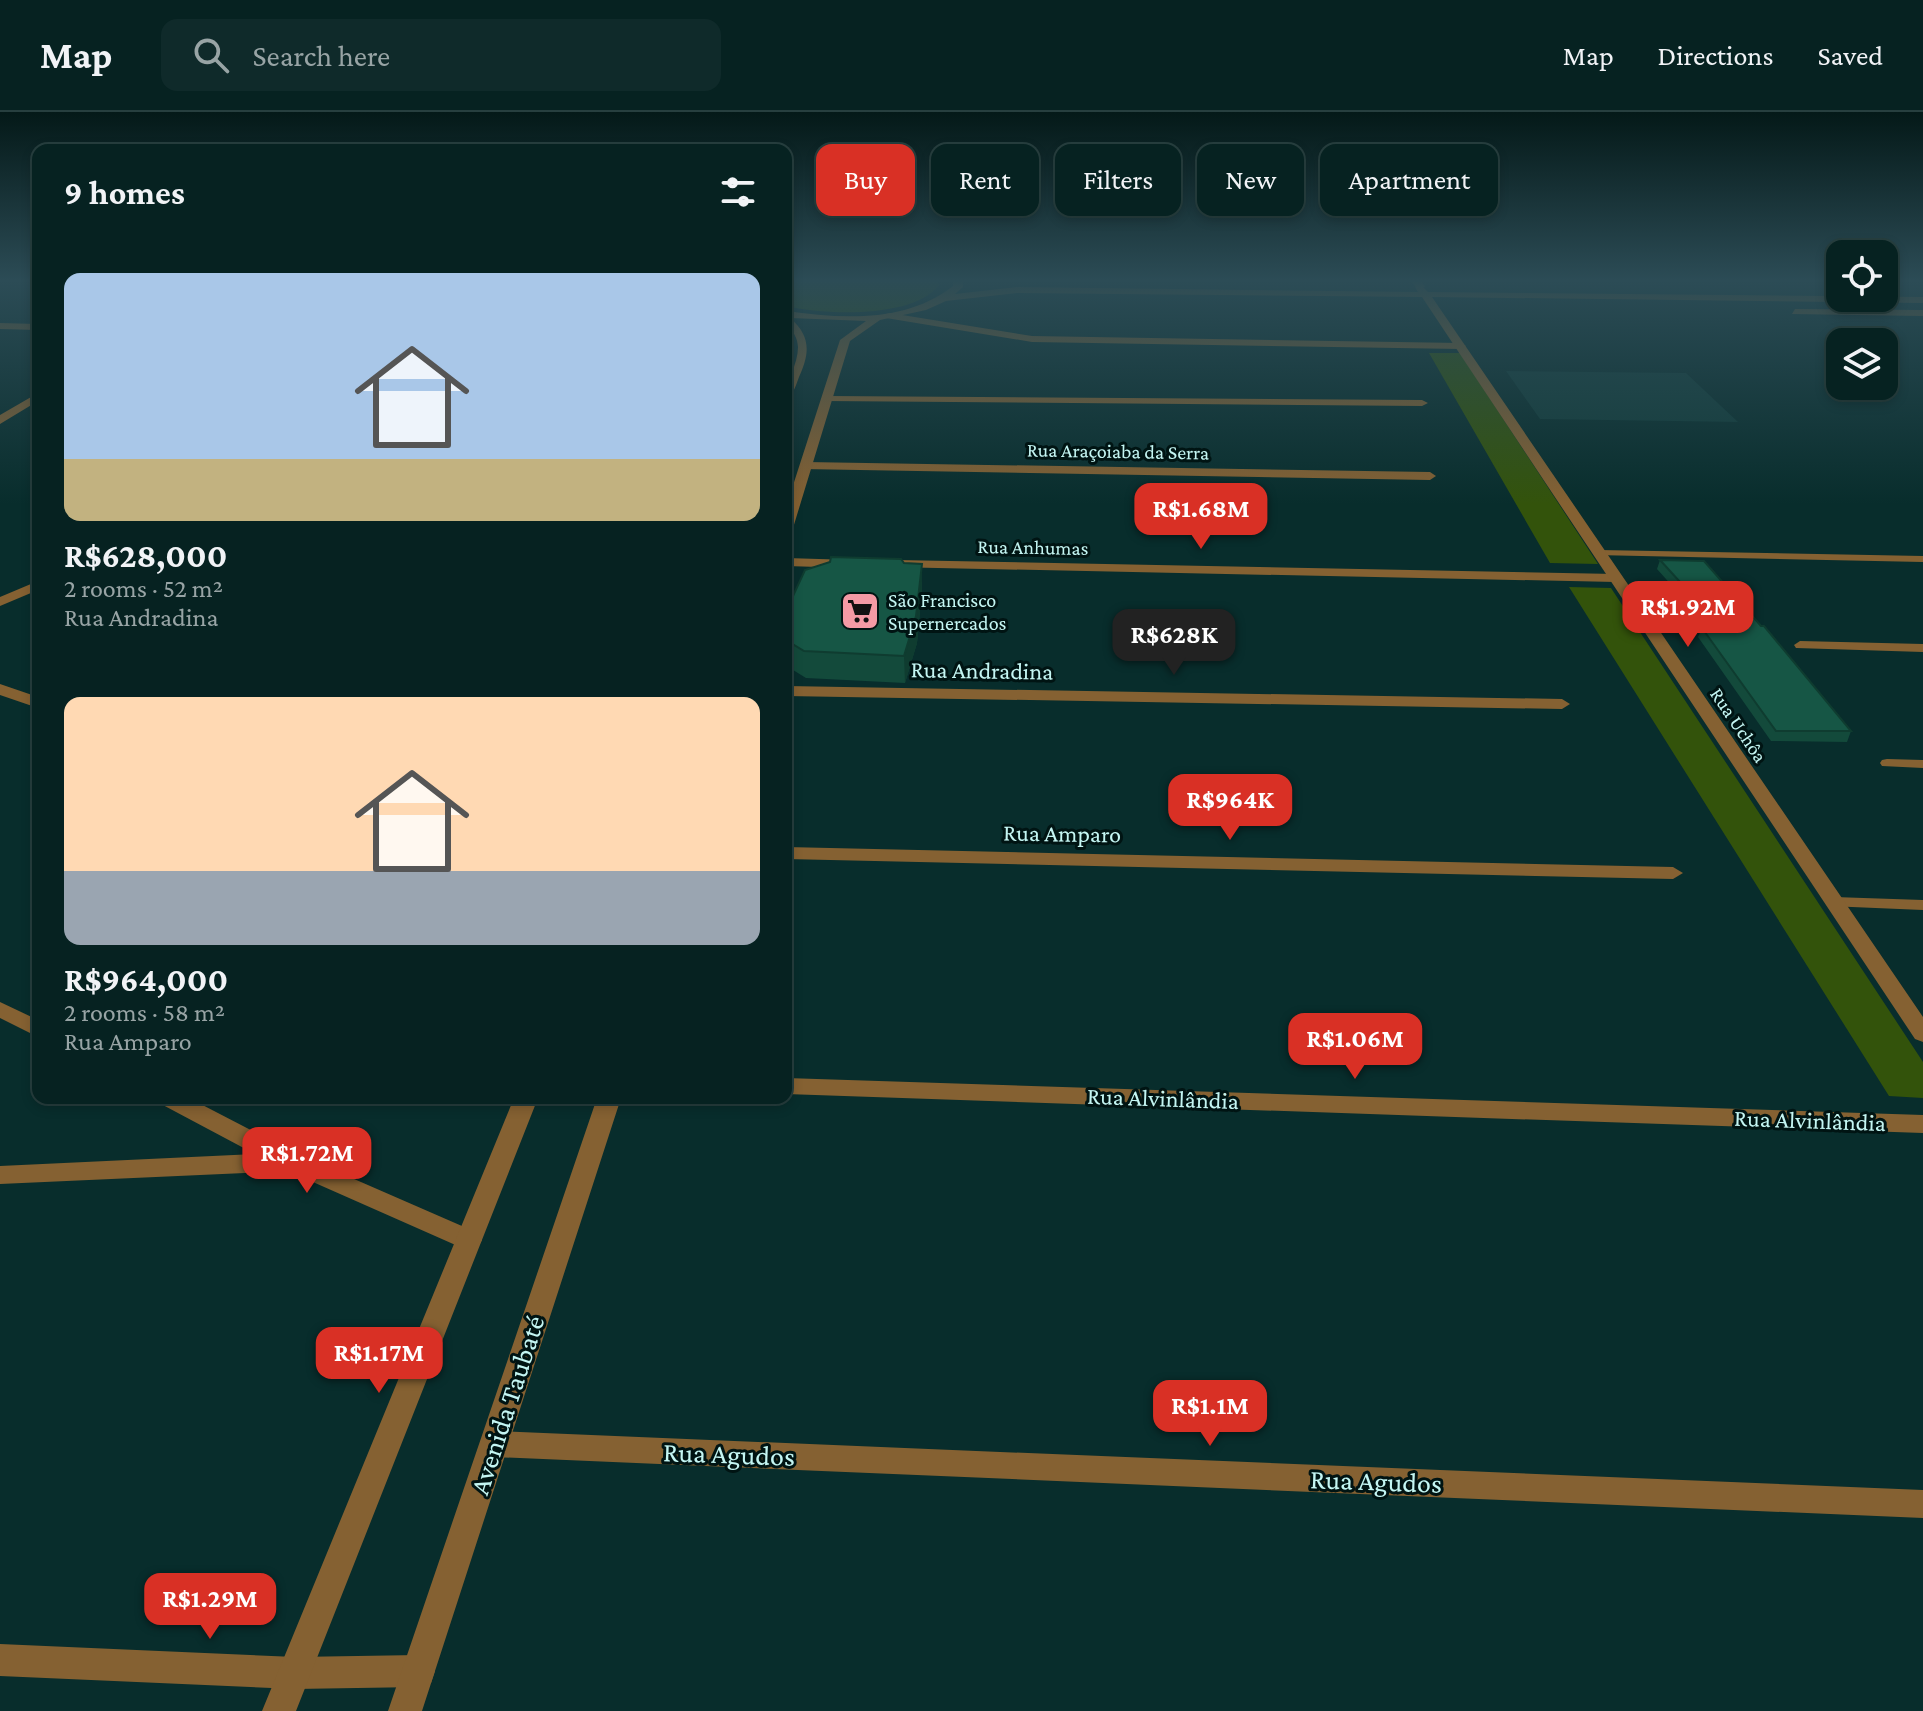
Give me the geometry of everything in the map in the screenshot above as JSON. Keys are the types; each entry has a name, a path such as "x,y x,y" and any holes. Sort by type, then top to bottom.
{"street":[{"path":"792,379 801,355"},
{"path":"792,502 841,355"},
{"name":"Rua Uchôa","path":"1467,355 1923,1034"},
{"path":"828,399 1422,403"},
{"path":"0,420 32,400"},
{"name":"Rua Araçoiaba da Serra","path":"806,466 1430,476"},
{"path":"792,562 866,564"},
{"name":"Rua Anhumas","path":"882,564 1616,578"},
{"path":"0,602 32,588"},
{"path":"1,691 32,701"},
{"name":"Rua Andradina","path":"792,691 1562,704"},
{"name":"Rua Amparo","path":"792,853 1673,873"},
{"path":"0,1009 32,1026"},
{"name":"Rua Alvinlândia","path":"792,1086 1923,1124"},
{"path":"180,1104 290,1162 469,1240"},
{"path":"279,1711 524,1104"},
{"name":"Avenida Taubaté","path":"405,1711 607,1104"},
{"path":"0,1175 290,1162"},
{"name":"Rua Agudos","path":"494,1444 1923,1504"},
{"path":"0,1660 295,1673 419,1671"}],"lane":[{"path":"1599,553 1923,559"},
{"path":"1800,645 1923,648"},
{"path":"1887,763 1923,764"},
{"path":"1834,902 1923,905"}],"shaded area":[{"path":"1506,371 1686,373 1738,422 1540,419"}],"green space":[{"path":"1430,355 1461,355 1598,564 1550,563"},
{"path":"1569,587 1611,588 1923,1062 1923,1098 1889,1096"}],"building":[{"name":"São Francisco Supernercados","path":"831,557 901,559 904,563 922,564 916,616 904,656 804,651 792,644 792,598 805,570 830,562"},
{"path":"1660,560 1704,561 1764,626 1851,731 1776,731 1702,628 1721,627"}],"place":[{"name":"São Francisco Supernercados","path":"860,611"}]}
